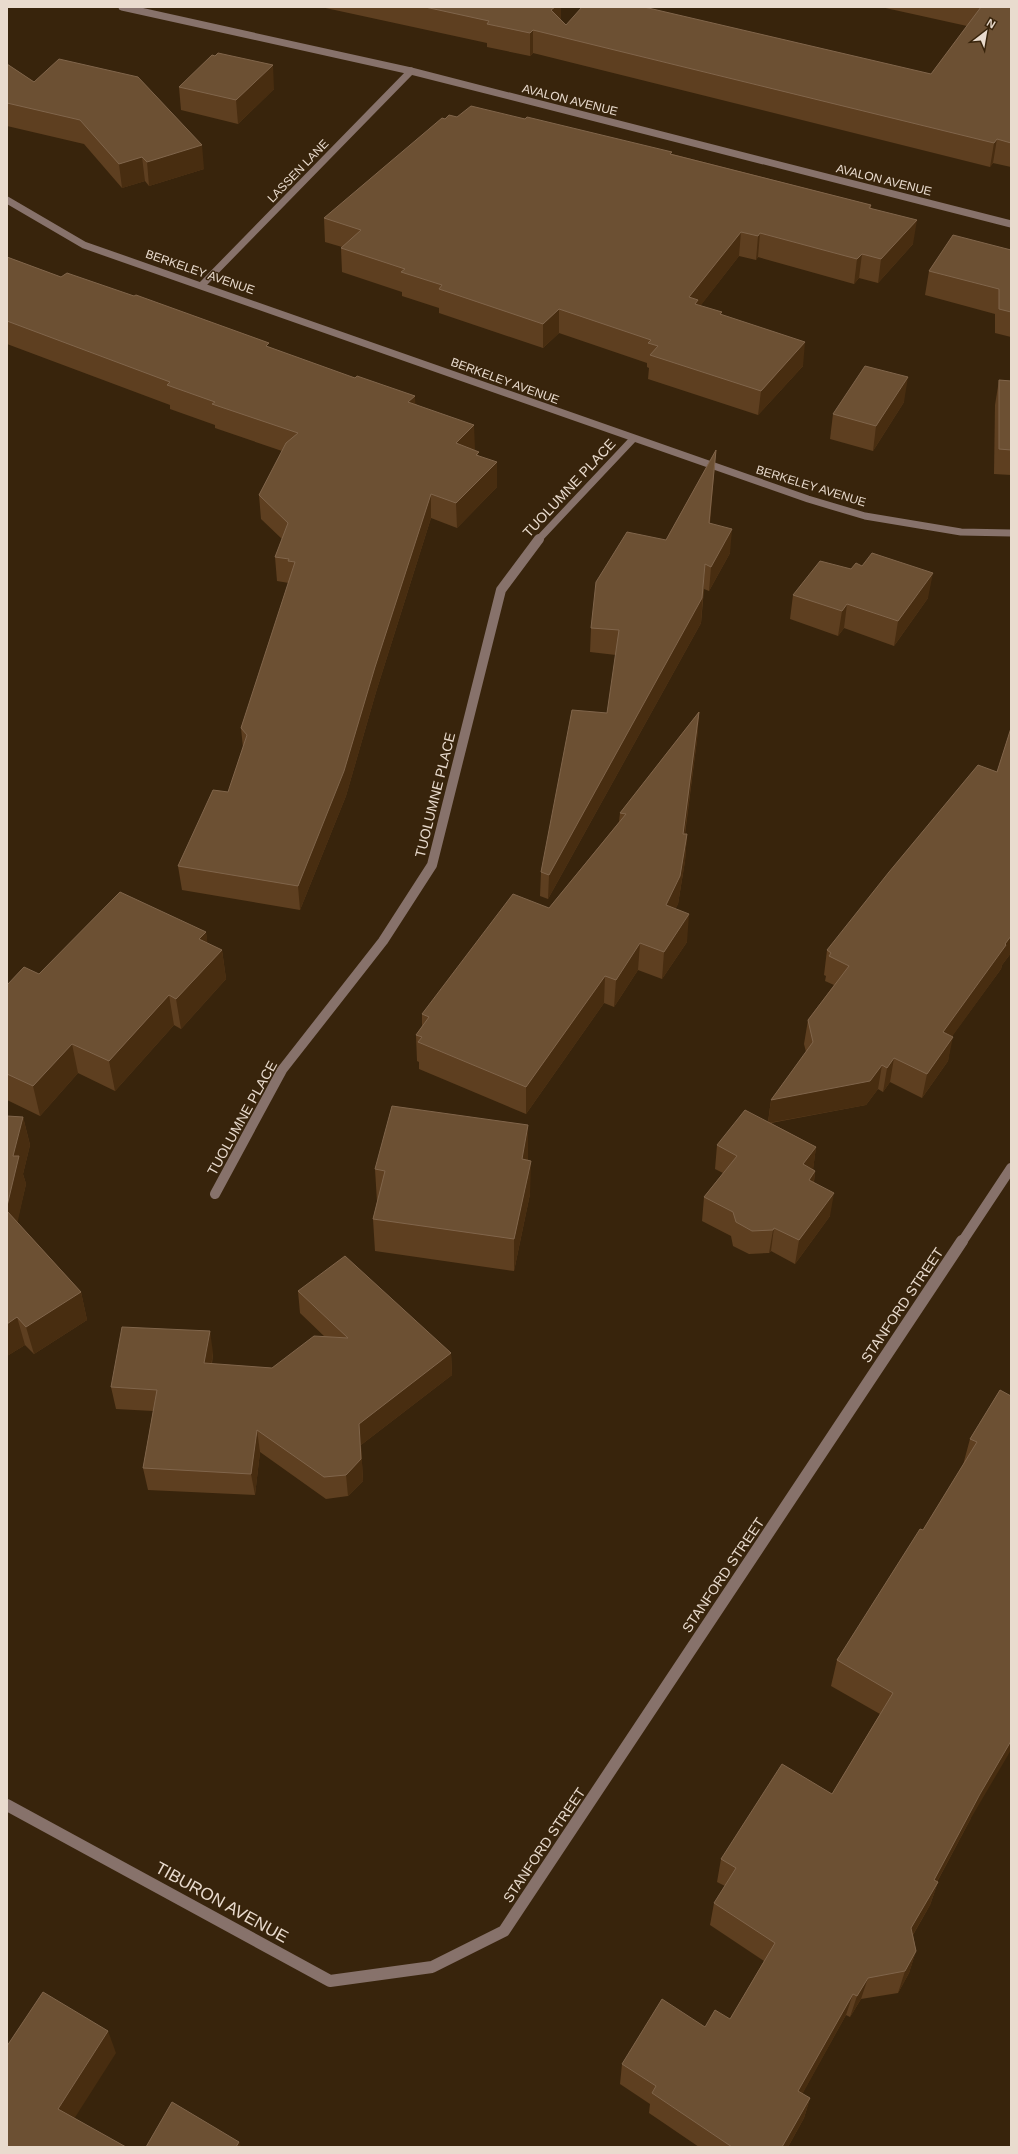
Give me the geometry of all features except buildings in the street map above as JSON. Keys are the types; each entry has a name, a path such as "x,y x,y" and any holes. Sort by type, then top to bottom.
{"street":[{"name":"AVALON AVENUE","path":"122,7 411,71 1011,224"},
{"name":"LASSEN LANE","path":"202,285 411,71"},
{"name":"BERKELEY AVENUE","path":"7,200 84,245 202,285 633,439 808,499 865,516 961,532 1011,533"},
{"name":"TUOLUMNE PLACE","path":"216,1194 282,1070 383,941 432,865 501,590 532,547 633,439"},
{"name":"STANFORD STREET","path":"432,1967 504,1931 1011,1168"},
{"name":"TIBURON AVENUE","path":"7,1804 330,1981 432,1967"}]}
